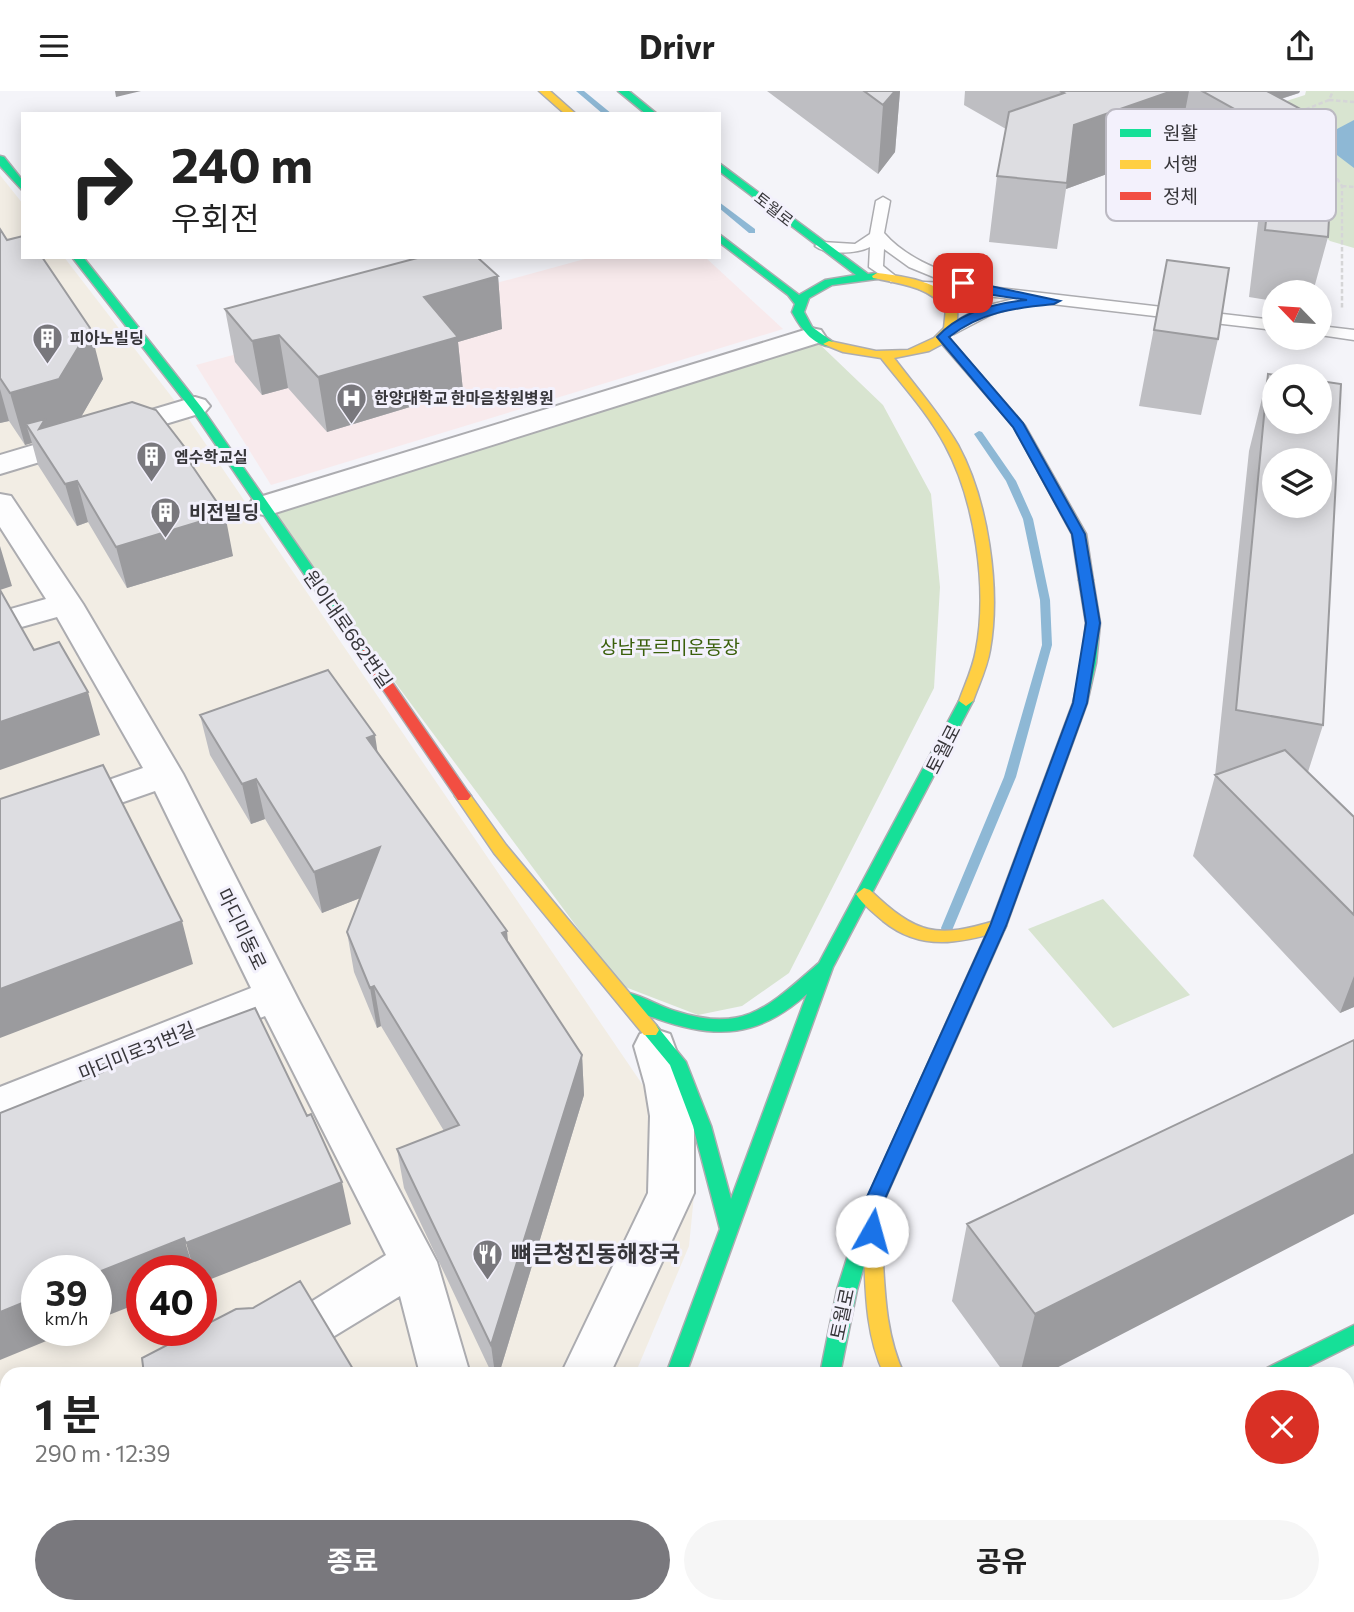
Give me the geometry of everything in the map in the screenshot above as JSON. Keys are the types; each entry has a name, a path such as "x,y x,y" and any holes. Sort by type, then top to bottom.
{"street":[{"path":"544,91 569,112"},
{"path":"623,91 649,112"},
{"path":"0,159 21,185"},
{"name":"토월로","path":"721,168 864,276"},
{"path":"776,210 780,231"},
{"path":"721,235 757,241"},
{"path":"721,237 792,293 799,302"},
{"name":"원이대로682번길","path":"80,259 195,406 500,849 677,1062 702,1126 729,1229"},
{"path":"864,276 891,278 924,286 941,296 950,307 953,319 946,334 921,349 885,355 850,352 811,337 800,325 796,312 799,302 812,289 830,281 864,276"},
{"name":"토월로","path":"831,1367 847,1290 871,1210 998,926 1080,703 1089,663 1093,623 1079,534 1019,426 946,334"},
{"path":"264,506 811,337"},
{"name":"토월로","path":"679,1367 825,967 964,708 984,648 988,607 976,515 965,474 945,436 885,355"},
{"path":"0,465 195,406"},
{"path":"945,436 948,417 954,411"},
{"path":"986,411 1019,426"},
{"name":"마디미동로","path":"0,503 66,604 165,774 275,995 414,1262 443,1367"},
{"path":"0,623 66,604"},
{"path":"0,832 165,774"},
{"path":"864,894 898,928 919,937 949,941 998,926"},
{"path":"587,1367 671,1193 672,1116 667,1085 637,1011 646,1009 687,1022 724,1025 759,1019 825,967"},
{"name":"마디미로31번길","path":"0,1106 275,995"},
{"path":"871,1210 880,1330 889,1367"},
{"path":"239,1367 320,1322 414,1262"},
{"path":"1297,1367 1354,1333"}],"lane":[{"path":"883,201 878,219 876,267 891,278"},
{"path":"822,246 858,248 879,235"},
{"path":"879,235 887,247 912,263 980,289"},
{"path":"924,286 980,289 1054,301 1262,324"},
{"path":"946,334 965,319 1003,305 1054,301"}],"path":[{"path":"1329,100 1333,91"},
{"path":"1309,108 1329,100 1354,102"},
{"path":"1336,174 1342,186 1348,334"},
{"path":"1342,186 1354,187"}],"shaded area":[{"path":"0,175 21,201 21,259 66,259 188,418 683,1144 696,1175 689,1246 638,1367 0,1367"},
{"name":"한양대학교 한마음창원병원","path":"585,259 707,259 783,329 271,485 196,365"}],"green space":[{"path":"1306,91 1354,91 1354,248 1330,241 1310,221 1336,221 1336,109 1261,109 1305,95"},
{"name":"상남푸르미운동장","path":"812,337 883,405 931,494 940,587 934,688 789,973 742,1006 698,1015 620,985 264,506"},
{"path":"1103,899 1190,995 1113,1028 1028,929"}],"water":[{"path":"1354,120 1354,168 1336,154 1337,129"}],"building":[{"path":"864,91 895,91 883,105"},
{"path":"1060,91 1172,91 1120,109 1106,109 1106,114 1074,125 1067,183 997,176 1009,112 1064,93"},
{"path":"1202,91 1267,91 1300,109 1234,109"},
{"path":"1266,221 1329,221 1328,237 1265,230"},
{"path":"0,229 7,240 21,236 21,259 43,259 90,328 59,379 10,393 0,378"},
{"path":"413,259 479,259 498,276 424,297 458,337 318,377 279,335 252,341 225,309"},
{"path":"1167,260 1229,268 1218,339 1154,330"},
{"path":"1332,383 1341,384 1323,725 1236,710 1262,434 1332,434"},
{"path":"132,402 156,410 186,449 182,451 225,514 116,547 77,481 65,484 26,424 45,419 39,429"},
{"path":"0,590 34,650 59,642 88,692 0,722"},
{"path":"328,670 375,735 367,738 507,931 502,933 582,1055 491,1345 397,1149 459,1125 374,986 370,988 347,932 380,847 314,872 256,779 242,784 200,715"},
{"path":"1285,750 1354,817 1354,915 1215,775"},
{"path":"103,765 182,921 0,989 0,799"},
{"path":"255,1008 307,1116 311,1114 342,1182 186,1243 184,1238 141,1255 126,1255 126,1261 112,1267 112,1255 21,1255 21,1303 0,1312 0,1113 103,1072 101,1065"},
{"path":"1354,1040 1354,1154 1035,1314 967,1224"},
{"path":"300,1281 352,1367 143,1367 142,1358 165,1346 217,1346 217,1319 236,1309 253,1308"}],"waterway":[{"path":"580,91 606,112"},
{"path":"721,206 752,231"},
{"path":"947,928 1010,777 1047,645 1045,600 1028,519 1011,481 979,434"}],"traffic: fast":[{"path":"623,91 649,112"},
{"path":"0,159 21,185"},
{"path":"721,168 864,276"},
{"path":"721,239 792,293 799,302"},
{"path":"79,259 198,411 365,653"},
{"path":"829,344 807,329 798,312 804,296 829,282 877,276"},
{"path":"831,1367 847,1290 871,1210 998,926 1080,703 1089,663 1093,623 1086,580"},
{"path":"679,1367 825,967 966,701"},
{"path":"629,999 660,1013 694,1023 728,1026 761,1018 778,1008 825,967"},
{"path":"650,1030 677,1062 702,1126 729,1229"},
{"path":"1288,1367 1354,1334"}],"traffic: slow":[{"path":"544,91 569,112"},
{"path":"829,344 859,352 893,355 925,348 939,341 950,329 952,309 937,294 919,285 877,276"},
{"path":"942,337 1019,426 1079,534 1086,580"},
{"path":"885,355 929,411 952,446 962,467 977,516 985,570 986,622 981,659 966,701"},
{"path":"463,796 500,849 650,1030"},
{"path":"864,894 896,922 925,936 957,937 998,926"},
{"path":"872,1232 878,1323 881,1341 891,1367"}],"traffic: jam":[{"path":"365,653 463,796"}],"place":[{"name":"피아노빌딩","path":"47,365"},
{"name":"한양대학교 한마음창원병원","path":"351,425"},
{"name":"엠수학교실","path":"151,484"},
{"name":"비전빌딩","path":"166,539"},
{"name":"뼈큰청진동해장국","path":"488,1281"}],"route":[{"path":"872,1231 871,1210 998,926 1080,703 1089,663 1093,623 1079,534 1019,426 942,337 965,319 1003,305 1054,301 980,289 963,283"}]}
